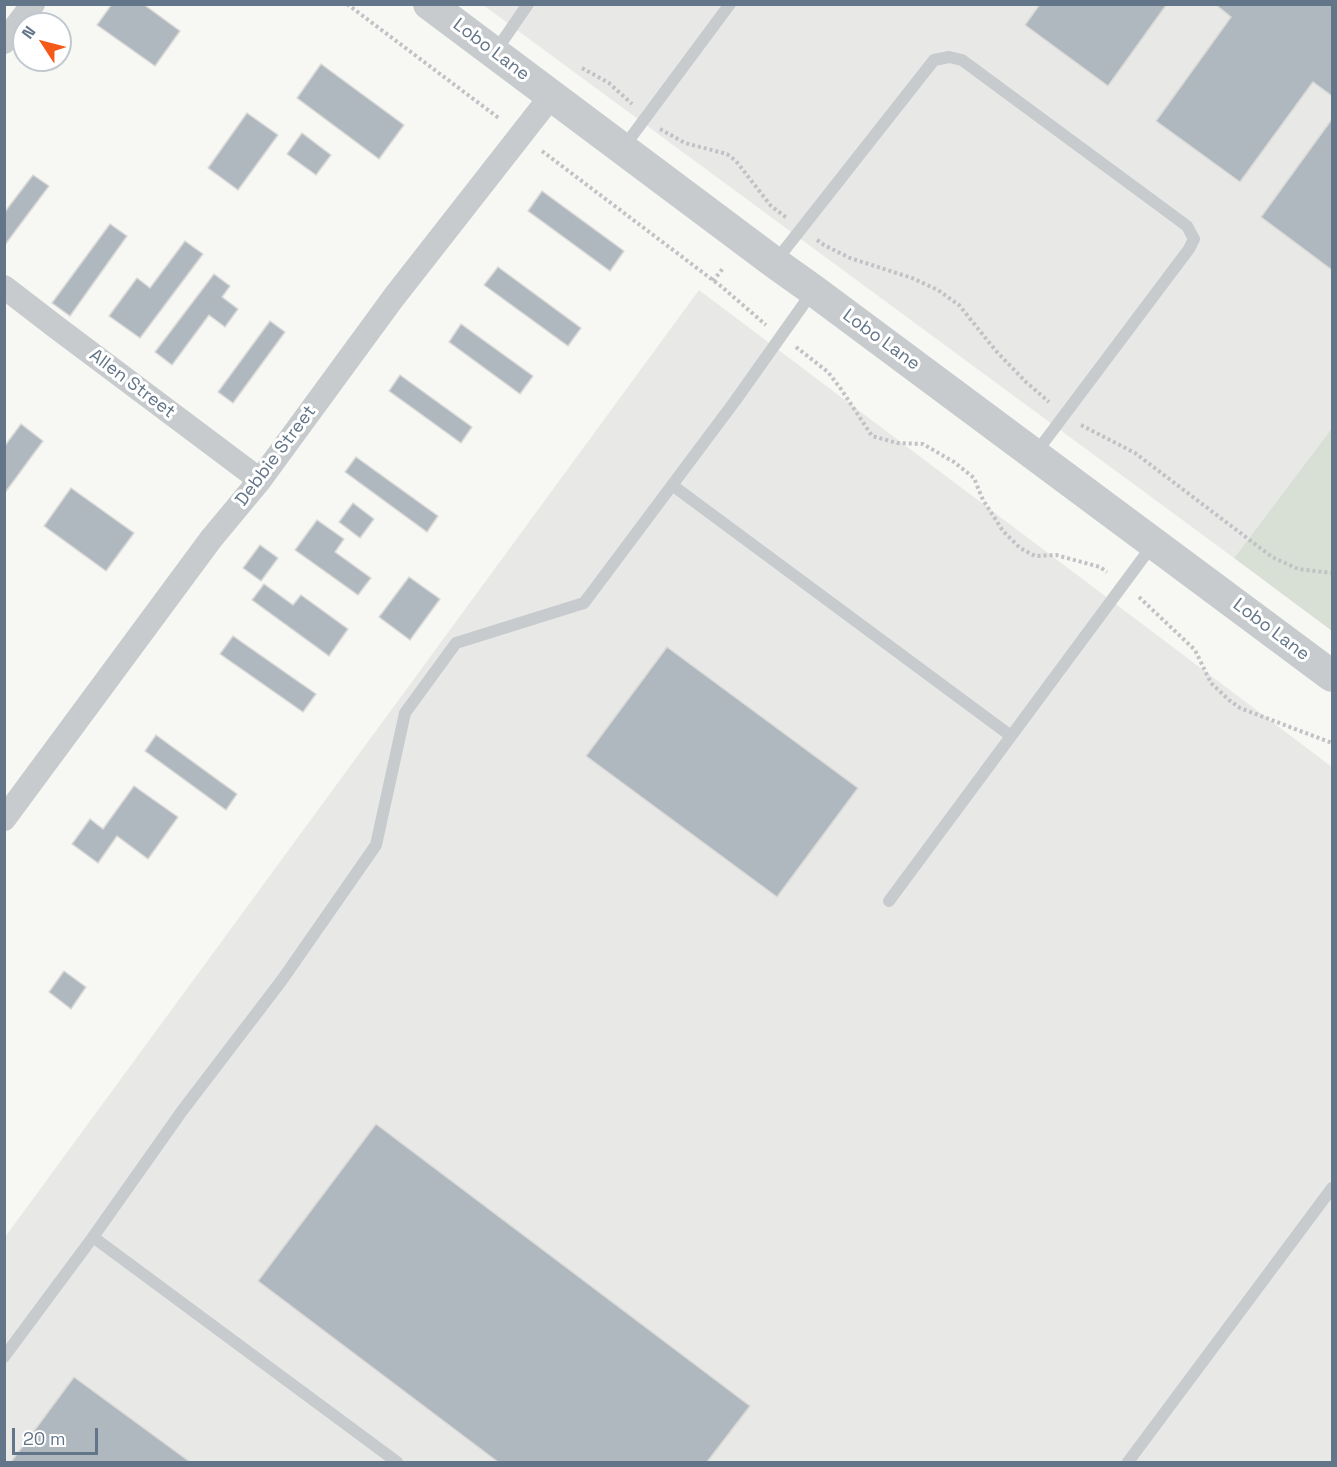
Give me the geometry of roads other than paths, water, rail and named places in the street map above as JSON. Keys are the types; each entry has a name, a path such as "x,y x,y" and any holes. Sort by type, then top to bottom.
{"street":[{"path":"4,42 33,4"},
{"name":"Lobo Lane","path":"429,4 1332,676"},
{"name":"Debbie Street","path":"4,819 212,539 260,480 394,297 552,96"},
{"name":"Allen Street","path":"4,287 260,480"}],"lane":[{"path":"494,53 528,4"},
{"path":"622,148 730,4"},
{"path":"775,263 934,60 949,57 962,60 1187,226 1194,239 1189,249 1035,454"},
{"path":"4,1358 182,1111 282,980 376,845 405,713 456,643 584,603 735,401 813,290"},
{"path":"672,485 1011,736"},
{"path":"888,901 1155,543"},
{"path":"1128,1462 1332,1188"},
{"path":"93,1237 397,1462"}]}
